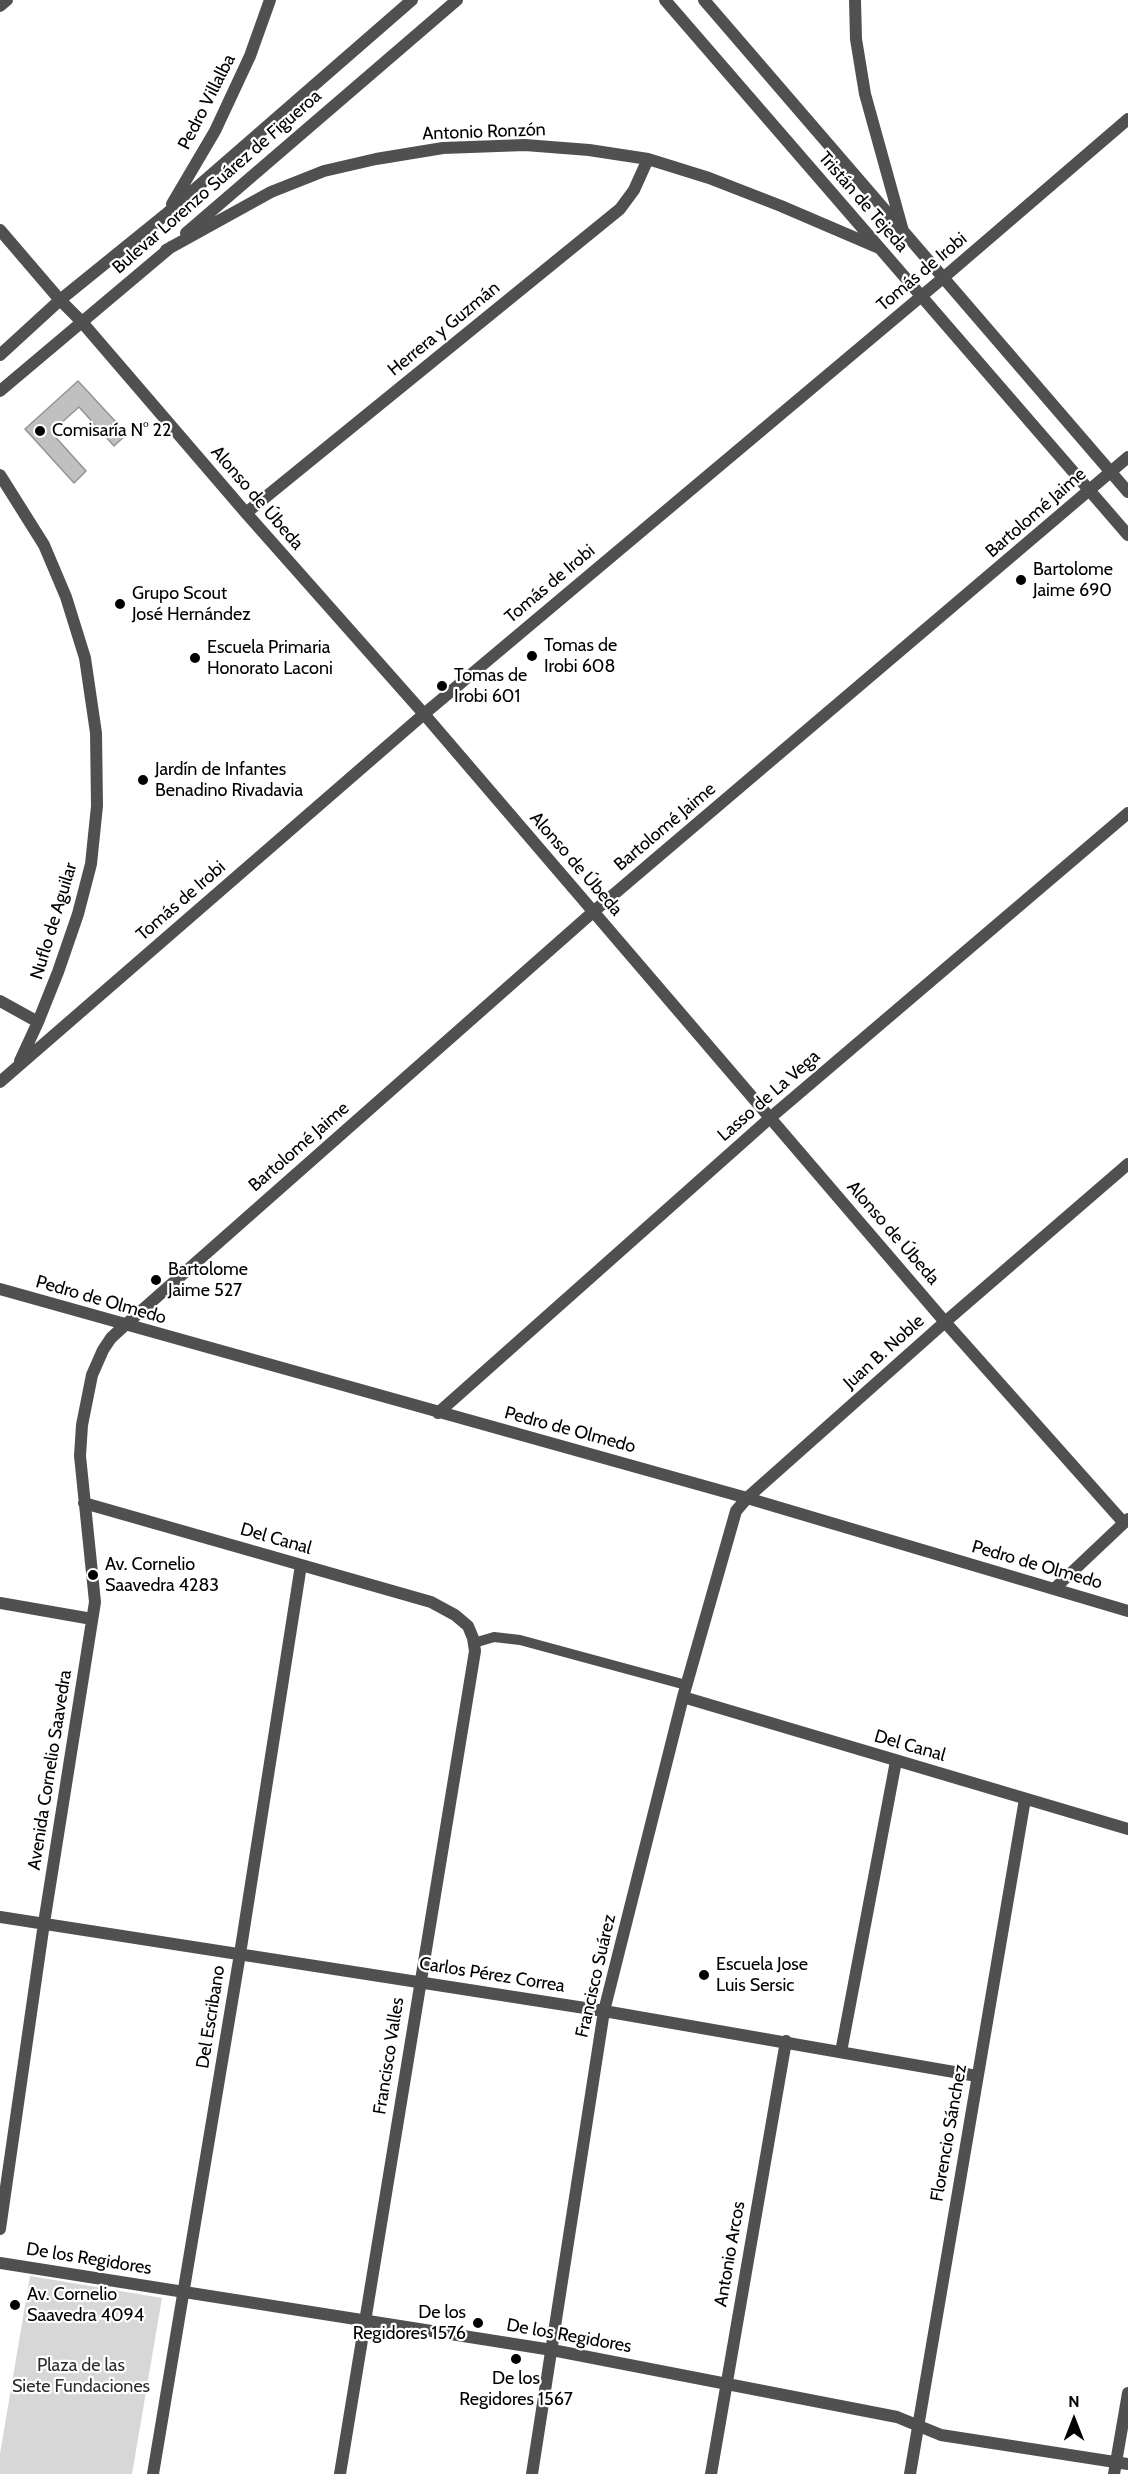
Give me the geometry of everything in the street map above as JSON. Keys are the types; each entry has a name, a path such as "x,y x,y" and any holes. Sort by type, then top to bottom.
{"street":[{"path":"0,6 8,0"},
{"name":"Pedro Villalba","path":"165,215 215,131 250,56 270,0"},
{"name":"Bulevar Lorenzo Suárez de Figueroa","path":"0,355 60,300 165,215 412,0"},
{"name":"Bulevar Lorenzo Suárez de Figueroa","path":"0,391 457,0"},
{"name":"Tristán de Tejeda","path":"665,0 1128,535"},
{"name":"Tristán de Tejeda","path":"705,0 1128,492"},
{"path":"855,0 856,39 865,94 905,235"},
{"name":"Tomás de Irobi","path":"0,1082 424,714 922,296 1128,119"},
{"name":"Antonio Ronzón","path":"166,250 271,192 324,171 376,159 443,148 525,145 589,150 648,159 709,178 879,248"},
{"name":"Herrera y Guzmán","path":"246,513 620,209 634,190 648,159"},
{"name":"Alonso de Úbeda","path":"0,230 424,714 945,1322 1126,1521"},
{"name":"Bartolomé Jaime","path":"124,1326 593,912 1128,457"},
{"name":"Nuflo de Aguilar","path":"0,475 44,545 66,597 85,658 96,734 97,806 91,864 78,914 39,1022 16,1068"},
{"name":"Lasso de La Vega","path":"438,1413 771,1118 1128,813"},
{"path":"0,1001 39,1022"},
{"name":"Juan B. Noble","path":"747,1498 945,1322 1128,1164"},
{"name":"Pedro de Olmedo","path":"0,1289 124,1326 747,1498 1128,1611"},
{"name":"Avenida Cornelio Saavedra","path":"0,2229 44,1923 95,1602 80,1456 82,1425 92,1375 111,1338 124,1326"},
{"name":"Francisco Suárez","path":"532,2474 604,2011 686,1684 736,1511 747,1498"},
{"name":"Del Canal","path":"84,1503 431,1602 455,1615 468,1626 474,1643"},
{"path":"1054,1589 1126,1521"},
{"name":"Del Escribano","path":"153,2474 240,1954 301,1565"},
{"path":"0,1603 92,1619"},
{"name":"Francisco Valles","path":"340,2474 475,1651 474,1643"},
{"name":"Del Canal","path":"683,1697 1128,1828"},
{"path":"841,2052 896,1761"},
{"name":"Florencio Sánchez","path":"910,2474 1025,1798"},
{"name":"Carlos Pérez Correa","path":"0,1917 604,2011 977,2076"},
{"name":"Antonio Arcos","path":"711,2474 786,2041"},
{"name":"De los Regidores","path":"0,2263 552,2350 897,2417 941,2435 1120,2467"},
{"path":"1120,2467 1128,2393"}],"lane":[{"path":"474,1643 494,1637 520,1640 686,1684"}],"green space":[{"name":"Plaza de las Siete Fundaciones","path":"30,2276 162,2298 132,2474 0,2474 0,2454"}],"building":[{"name":"Comisaría N° 22","path":"78,381 127,434 114,446 79,407 51,432 86,471 74,483 25,429"}],"place":[{"name":"Comisaría N° 22","path":"40,431"},
{"name":"Bartolome Jaime 690","path":"1021,580"},
{"name":"Grupo Scout José Hernández","path":"120,604"},
{"name":"Tomas de Irobi 608","path":"532,656"},
{"name":"Escuela Primaria Honorato Laconi","path":"195,658"},
{"name":"Tomas de Irobi 601","path":"442,686"},
{"name":"Jardín de Infantes Benadino Rivadavia","path":"143,780"},
{"name":"Bartolome Jaime 527","path":"156,1280"},
{"name":"Av. Cornelio Saavedra 4283","path":"93,1575"},
{"name":"Escuela Jose Luis Sersic","path":"704,1975"},
{"name":"Av. Cornelio Saavedra 4094","path":"15,2305"},
{"name":"De los Regidores 1576","path":"478,2323"},
{"name":"De los Regidores 1567","path":"516,2359"}]}
